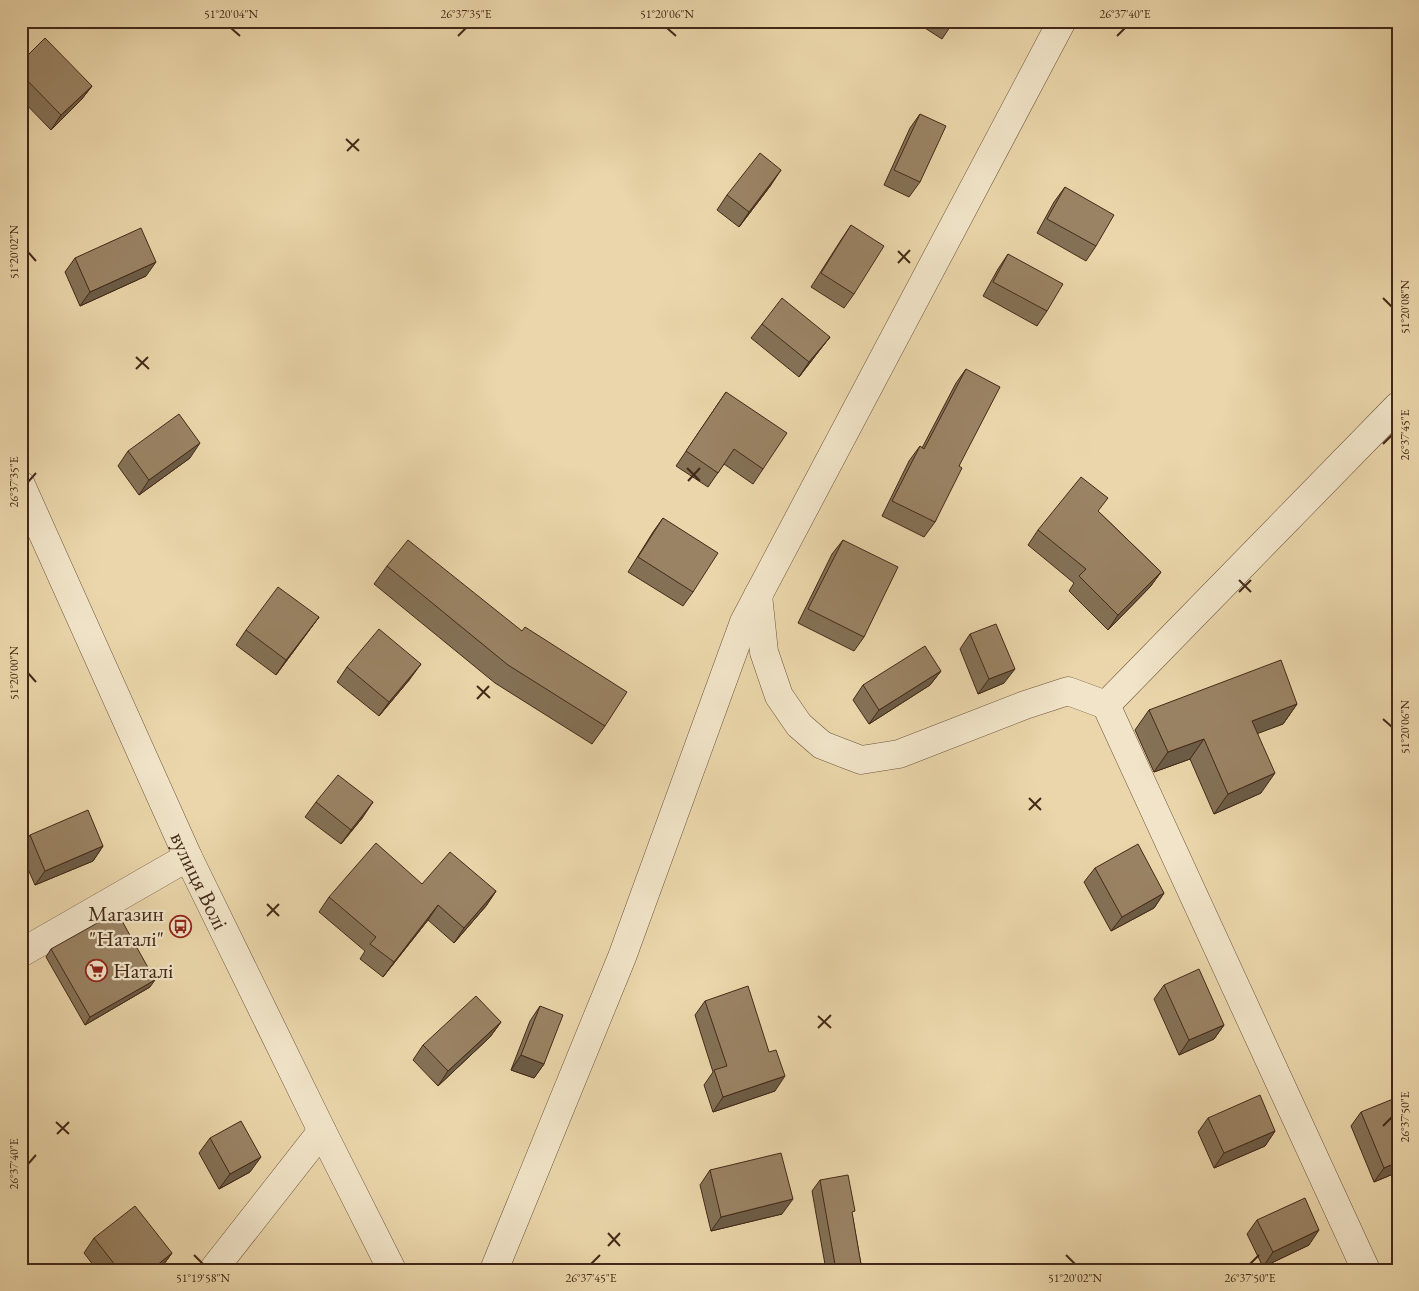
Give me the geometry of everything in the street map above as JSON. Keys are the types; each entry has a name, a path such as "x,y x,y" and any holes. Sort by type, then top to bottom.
{"street":[{"path":"494,1270 622,957 744,622 1062,21"},
{"path":"1106,705 1398,406"},
{"name":"вулиця Волі","path":"21,485 188,857 392,1270"},
{"path":"758,595 764,652 779,696 798,725 822,745 861,760 899,754 1025,705 1068,691 1106,705 1366,1270"},
{"path":"21,953 188,857"},
{"path":"213,1270 322,1131"}],"building":[{"path":"45,38 92,86 61,115 21,74 21,62"},
{"path":"920,114 946,126 920,182 894,170"},
{"path":"760,153 781,170 749,212 727,195"},
{"path":"1065,187 1114,215 1096,246 1047,219"},
{"path":"851,225 884,246 854,294 821,273"},
{"path":"141,228 156,262 90,292 75,258"},
{"path":"1008,254 1063,284 1047,311 993,282"},
{"path":"782,298 830,337 809,362 762,324"},
{"path":"966,369 1000,387 959,466 962,468 935,522 892,501 920,446 924,449"},
{"path":"726,392 787,433 763,469 734,449 718,473 686,451"},
{"path":"179,414 200,443 149,480 128,451"},
{"path":"1081,477 1108,498 1098,511 1161,572 1118,615 1079,576 1086,569 1038,530"},
{"path":"663,518 718,553 693,592 638,557"},
{"path":"408,540 522,631 525,627 627,692 605,726 508,665 387,566"},
{"path":"843,540 898,567 864,637 808,609"},
{"path":"278,587 319,617 286,660 246,630"},
{"path":"996,624 1015,669 989,679 970,634"},
{"path":"379,629 421,664 389,702 347,667"},
{"path":"925,646 941,671 879,710 863,685"},
{"path":"1281,660 1297,704 1252,721 1275,773 1228,794 1204,739 1168,752 1149,710"},
{"path":"338,775 373,802 351,830 316,802"},
{"path":"88,810 103,846 45,871 30,835"},
{"path":"376,843 422,884 450,852 496,891 464,928 438,905 394,962 370,944 376,937 329,897"},
{"path":"1138,844 1164,893 1122,917 1095,868"},
{"name":"Наталі","path":"117,912 155,980 90,1017 51,949"},
{"path":"1199,969 1224,1025 1189,1040 1164,985"},
{"path":"748,986 769,1052 776,1050 785,1076 723,1097 714,1070 727,1066 705,1001"},
{"path":"476,996 501,1022 448,1071 423,1045"},
{"path":"540,1006 563,1015 544,1064 521,1055"},
{"path":"1260,1095 1275,1131 1224,1153 1208,1118"},
{"path":"1398,1097 1398,1162 1384,1168 1361,1112"},
{"path":"241,1121 261,1157 230,1174 210,1138"},
{"path":"781,1153 793,1199 721,1217 710,1170"},
{"path":"848,1175 855,1211 852,1212 862,1270 836,1270 820,1180"},
{"path":"1305,1198 1319,1230 1273,1252 1257,1220"},
{"path":"135,1206 172,1253 151,1270 119,1270 94,1238"}],"place":[{"name":"Магазин \"Наталі\"","path":"180,926"},
{"name":"Наталі","path":"97,970"}]}
